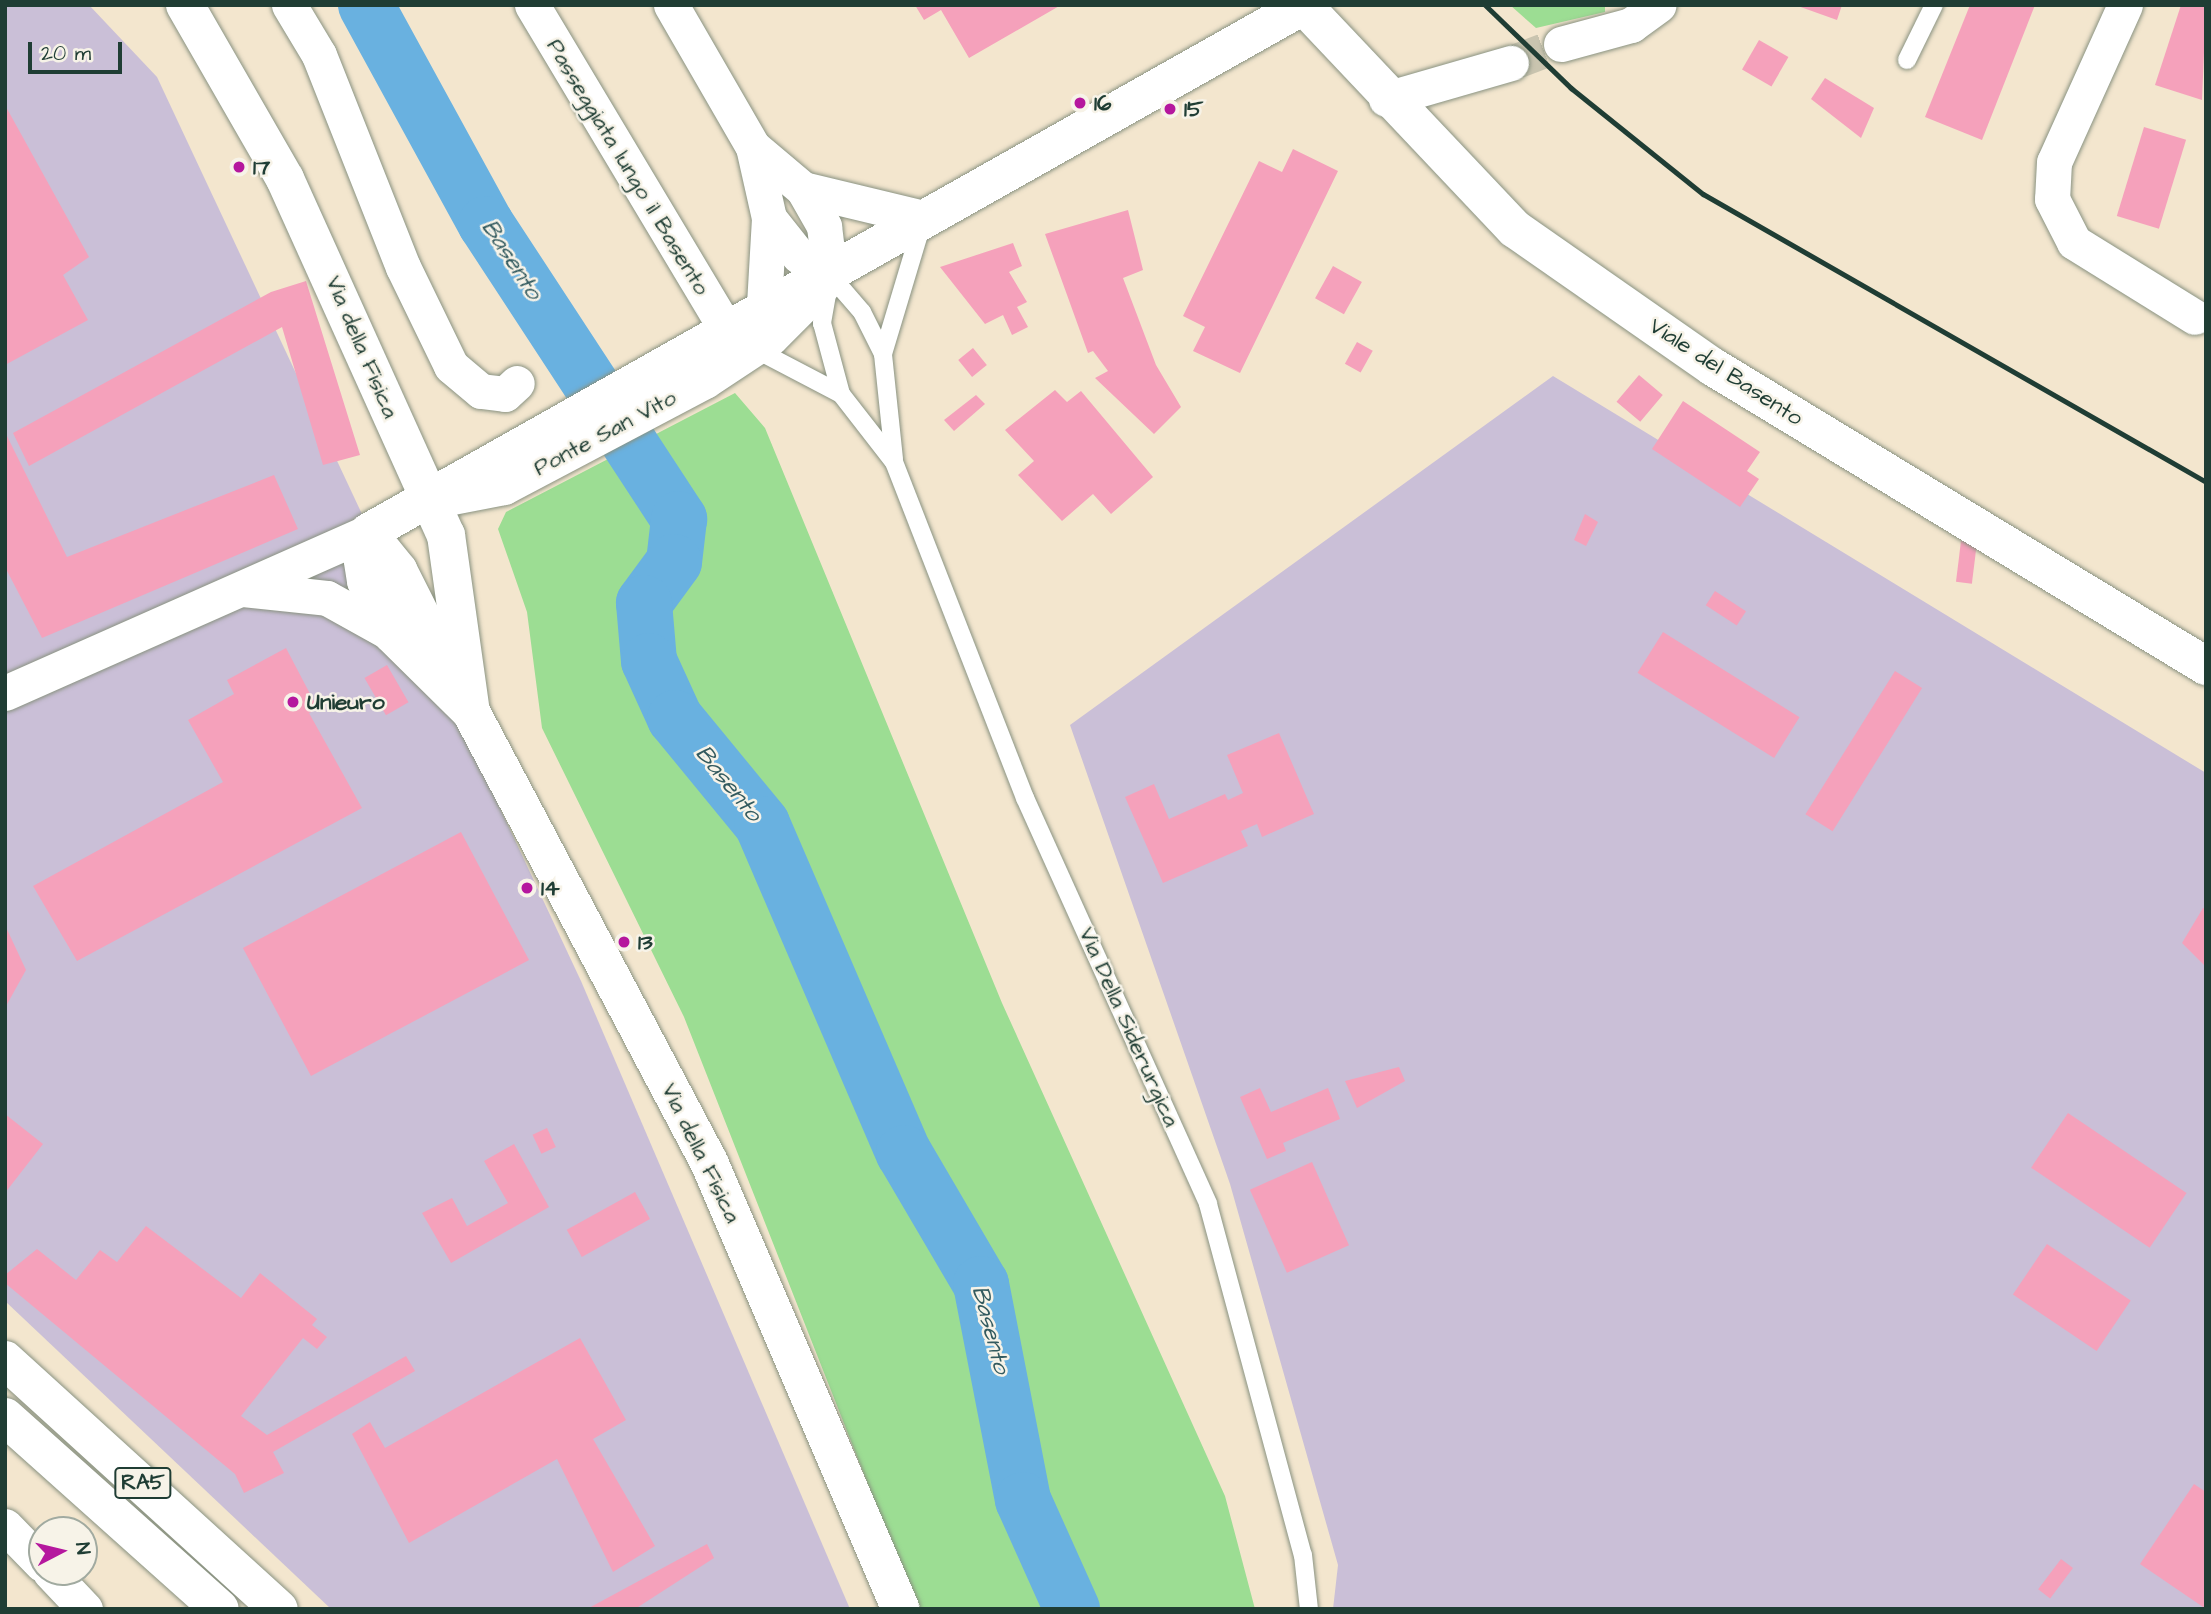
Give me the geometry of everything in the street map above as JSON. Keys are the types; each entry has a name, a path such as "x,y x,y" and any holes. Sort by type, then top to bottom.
{"main road":[{"name":"Via della Fisica","path":"185,5 290,191 446,535 471,712"},
{"path":"740,338 830,275 924,218 1303,5"},
{"name":"Viale del Basento","path":"1303,5 1386,99 1515,229 1713,367 2206,666"},
{"path":"740,338 764,304 830,275"},
{"name":"Ponte San Vito","path":"369,532 431,500 497,472 696,365 740,338"},
{"name":"Via della Fisica","path":"369,532 362,557 366,581 392,635 471,712 709,1162 901,1609"},
{"name":"RA5","path":"5,1360 279,1609"},
{"name":"RA5","path":"5,1417 220,1609"}],"street":[{"path":"289,5 319,55 402,267 451,366 481,391 505,394 517,383"},
{"name":"Passeggiata lungo il Basento","path":"532,5 740,338"},
{"name":"Via Della Siderurgica","path":"671,5 752,146 769,218 764,304"},
{"path":"1561,44 1631,25 1659,5"},
{"path":"2125,5 2054,162 2052,199 2074,242 2202,309"},
{"path":"1386,99 1511,63"},
{"name":"Via Della Siderurgica","path":"752,146 803,189 824,226 830,275"},
{"name":"Via Della Siderurgica","path":"803,189 924,218"},
{"name":"Via Della Siderurgica","path":"769,218 799,256 830,275"},
{"path":"5,693 369,532 399,569 471,712"},
{"path":"243,589 327,598 392,635"},
{"path":"5,1526 28,1550"},
{"path":"63,1586 85,1609"}],"lane":[{"path":"1907,60 1934,5"},
{"name":"Via Della Siderurgica","path":"883,354 924,218"},
{"name":"Via Della Siderurgica","path":"830,275 862,312 883,354 894,462 1025,798 1208,1204 1303,1555 1309,1609"},
{"name":"Via Della Siderurgica","path":"830,275 822,323 841,394 894,462"},
{"name":"Via Della Siderurgica","path":"740,338 841,394"}],"shaded area":[{"path":"5,5 89,5 157,77 581,981 850,1609 331,1609 5,1301"},
{"path":"1553,376 2206,773 2206,1609 1333,1609 1338,1565 1230,1184 1070,725"}],"green space":[{"path":"1510,5 1605,5 1605,12 1536,28"},
{"path":"735,393 765,428 1002,1003 1225,1496 1255,1609 917,1609 684,1017 542,728 527,612 498,529 506,512"}],"building":[{"path":"915,5 1061,5 969,58 941,10 924,20"},
{"path":"1795,5 1842,5 1837,20"},
{"path":"1970,5 2035,5 1982,140 1925,117"},
{"path":"2181,5 2206,5 2202,100 2155,85"},
{"path":"1759,40 1788,57 1771,86 1742,69"},
{"path":"1825,78 1874,108 1861,138 1811,99"},
{"path":"5,105 89,257 63,275 88,320 5,365"},
{"path":"2144,127 2186,140 2159,229 2117,216"},
{"path":"1293,149 1338,171 1240,373 1193,351 1205,327 1183,316 1259,161 1282,172"},
{"path":"1128,210 1143,270 1123,278 1156,365 1181,407 1154,434 1095,378 1108,371 1093,351 1088,353 1045,234"},
{"path":"1013,243 1022,266 1009,272 1027,302 1017,307 1028,327 1012,335 1003,315 985,324 940,267"},
{"path":"1333,266 1362,282 1344,314 1315,298"},
{"path":"306,281 360,455 323,465 282,327 29,466 13,433 271,292"},
{"path":"1357,342 1373,351 1361,373 1345,364"},
{"path":"973,348 987,365 972,377 958,360"},
{"path":"1639,375 1663,395 1640,422 1617,402"},
{"path":"1055,390 1067,402 1081,391 1153,477 1111,514 1093,494 1062,521 1018,475 1034,461 1005,430"},
{"path":"976,395 985,404 954,431 944,420"},
{"path":"1683,401 1760,452 1747,471 1759,479 1740,507 1652,449"},
{"path":"5,432 67,557 274,475 298,529 42,638 5,567"},
{"path":"1585,514 1598,522 1586,546 1574,540"},
{"path":"1961,541 1977,543 1972,584 1956,582"},
{"path":"1715,591 1746,611 1737,625 1706,605"},
{"path":"1663,632 1800,717 1774,758 1638,673"},
{"path":"286,648 318,709 309,713 362,808 77,961 33,886 223,782 188,720 234,694 227,680"},
{"path":"387,665 408,702 386,715 364,678"},
{"path":"1895,671 1922,688 1833,831 1805,814"},
{"path":"1279,733 1314,814 1262,837 1257,824 1241,831 1248,846 1163,883 1125,797 1154,784 1169,819 1225,794 1228,800 1243,793 1227,755"},
{"path":"461,832 529,960 311,1076 243,948"},
{"path":"2203,908 2206,909 2206,967 2182,943"},
{"path":"5,925 26,970 5,1008"},
{"path":"1399,1067 1405,1081 1357,1108 1345,1081"},
{"path":"1260,1088 1271,1112 1328,1088 1340,1119 1283,1143 1286,1151 1267,1159 1240,1097"},
{"path":"2068,1113 2187,1193 2150,1248 2031,1168"},
{"path":"5,1114 43,1144 5,1193"},
{"path":"547,1128 556,1147 541,1154 532,1135"},
{"path":"514,1144 549,1207 451,1263 422,1213 452,1198 467,1226 508,1203 484,1161"},
{"path":"1312,1162 1349,1245 1287,1273 1250,1190"},
{"path":"635,1192 650,1219 582,1257 567,1230"},
{"path":"146,1226 241,1298 260,1273 317,1319 312,1325 327,1337 317,1349 303,1338 241,1416 267,1435 406,1356 415,1371 273,1452 284,1473 244,1493 235,1474 5,1283 5,1275 37,1249 76,1280 100,1250 117,1262"},
{"path":"2047,1244 2131,1300 2097,1351 2013,1295"},
{"path":"580,1338 626,1420 593,1439 655,1546 613,1572 557,1459 409,1543 352,1434 370,1422 385,1448"},
{"path":"2194,1484 2206,1492 2206,1609 2140,1564"},
{"path":"707,1544 714,1558 635,1609 587,1609"},
{"path":"2061,1559 2073,1568 2050,1598 2038,1589"}],"waterway":[{"name":"Basento","path":"366,5 486,224 679,519 674,562 644,603 649,661 675,718 762,824 904,1153 981,1284 1023,1500 1072,1609"}],"tunnel":[{"path":"1511,63 1561,44"}],"railway":[{"path":"1485,5 1571,88 1703,194 2206,482"}],"place":[{"name":"16","path":"1080,103"},
{"name":"15","path":"1170,109"},
{"name":"17","path":"239,167"},
{"name":"Unieuro","path":"293,702"},
{"name":"14","path":"527,888"},
{"name":"13","path":"624,942"}]}
